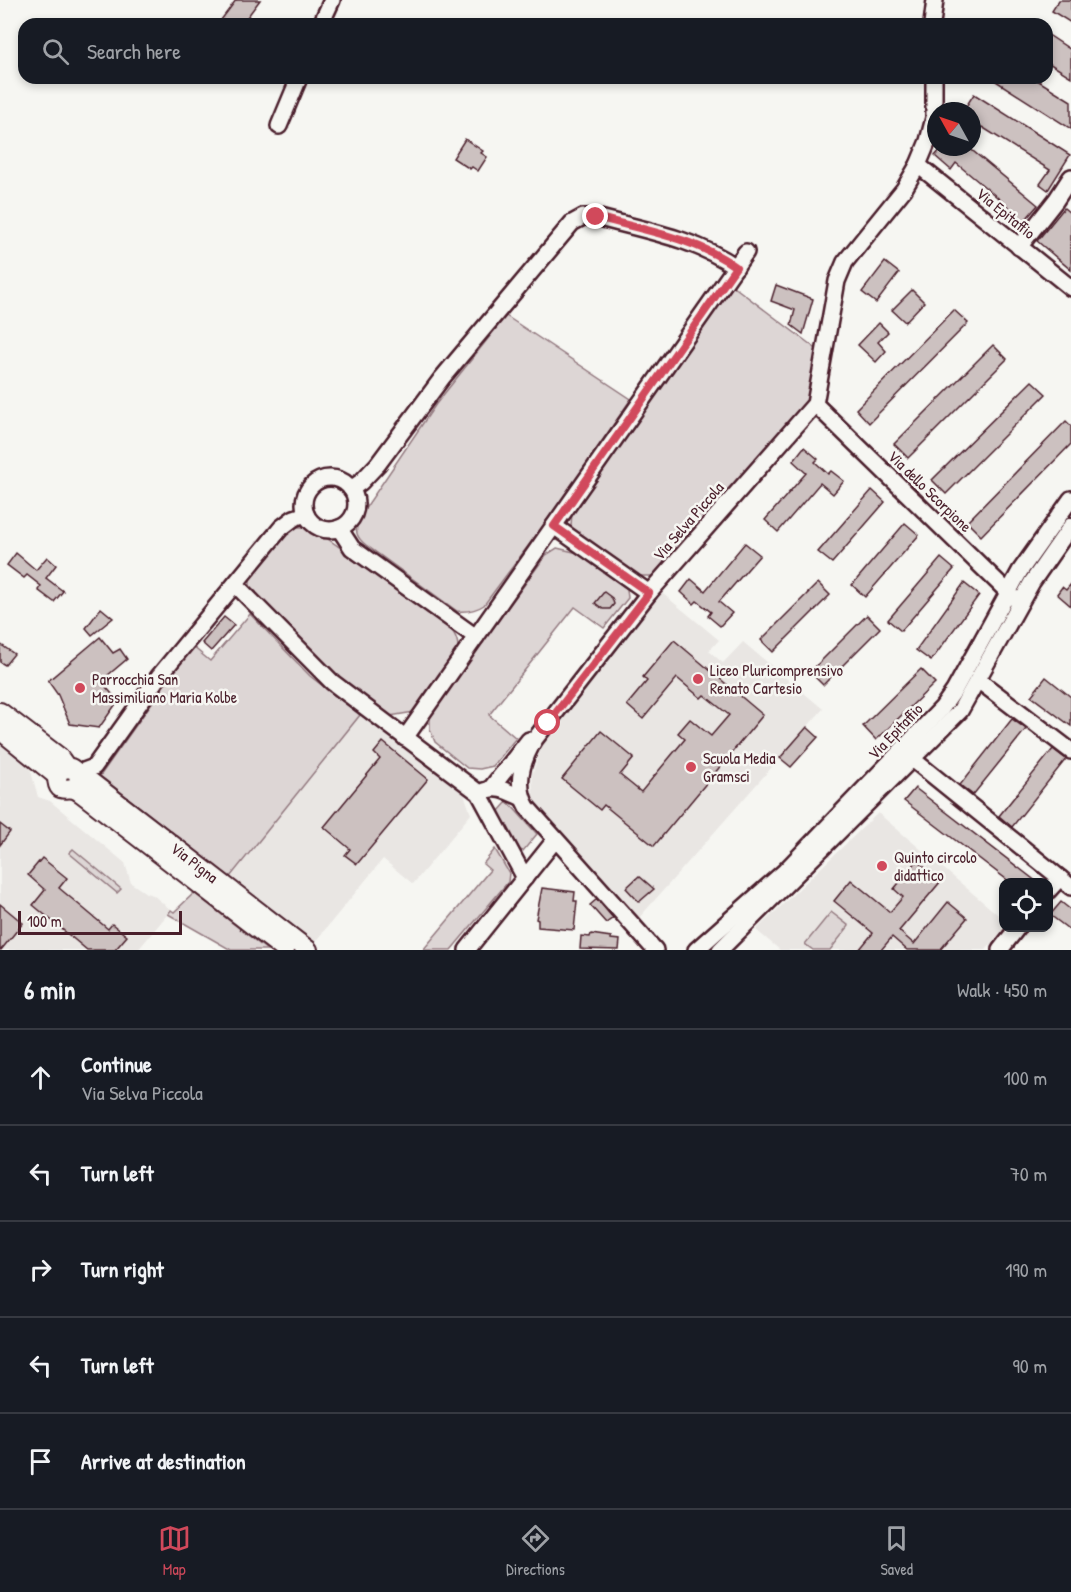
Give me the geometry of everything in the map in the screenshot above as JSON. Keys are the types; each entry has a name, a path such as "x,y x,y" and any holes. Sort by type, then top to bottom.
{"main road":[{"name":"Via Pigna","path":"0,712 59,757 71,777 92,783 308,950"},
{"path":"0,730 46,765 71,777 285,950"}],"street":[{"path":"324,18 332,0"},
{"path":"933,18 935,0"},
{"path":"279,126 296,84"},
{"path":"815,404 834,293 841,271 845,262 904,189 918,165 934,118 934,84"},
{"name":"Via Epitaffio","path":"918,165 1071,288"},
{"path":"1019,247 1071,177"},
{"path":"351,489 378,464 442,378 572,223 583,217 596,217 694,245 719,255 736,267"},
{"path":"405,738 746,252"},
{"name":"Via dello Scorpione","path":"815,404 1020,603"},
{"name":"Via Selva Piccola","path":"522,798 520,779 523,765 528,752 548,723 649,593 815,404"},
{"path":"327,479 338,480 351,489 356,504 354,514 347,524 332,530 319,528 306,514 304,505 306,495 317,482 327,479"},
{"name":"Via Epitaffio","path":"720,950 907,755 949,700 1026,562 1071,499"},
{"path":"71,777 94,767 159,676 281,528 294,518 306,514"},
{"path":"554,526 649,593"},
{"name":"Via Epitaffio","path":"696,950 772,883 907,755 960,711 1032,582 1066,543 1071,526"},
{"path":"339,528 352,548 476,637"},
{"path":"235,584 318,669 405,738 485,790 525,878"},
{"path":"978,680 1071,751"},
{"path":"485,790 517,753 548,723"},
{"path":"907,755 1065,882"},
{"path":"485,790 503,789 522,798 555,840 655,950"},
{"path":"466,950 555,840"},
{"path":"1000,950 1014,932"}],"shaded area":[{"path":"733,286 819,351 807,401 652,576 636,576 578,536 571,526 572,512"},
{"path":"506,316 631,399 552,514 484,605 471,611 457,611 363,542 357,534 357,524 358,519 436,404"},
{"path":"297,527 308,527 322,535 443,620 454,633 458,648 414,712 390,716 337,677 250,590 250,578 254,571 286,532"},
{"path":"557,548 578,553 627,589 628,598 604,628 575,607 489,715 516,738 493,766 480,769 467,768 435,742 430,729 430,715 546,555"},
{"path":"662,593 719,640 709,651 723,663 743,642 823,709 638,919 533,800 532,775 542,744"},
{"path":"250,614 310,676 360,715 230,877 100,776 192,646 210,661"},
{"path":"360,715 464,794 471,814 413,884 383,859 314,943 230,877"},
{"path":"0,743 30,768 38,797 50,801 125,863 131,883 153,895 171,910 138,950 0,950"},
{"path":"506,803 510,804 537,834 523,851 520,850 498,812"},
{"name":"Quinto circolo didattico","path":"878,813 999,916 1001,932 986,950 780,950 756,930"},
{"path":"73,849 121,889 117,893 69,853"},
{"path":"495,849 509,873 508,882 451,950 423,950 490,870 483,864"},
{"path":"194,893 267,950 231,950 168,914 171,910 174,912"},
{"path":"831,912 849,926 830,950 813,950 805,944"}],"building":[{"path":"236,0 260,0 246,18 222,18"},
{"path":"1059,0 1071,0 1071,23 1052,11"},
{"path":"1053,38 1071,50 1071,77 1053,66"},
{"path":"1000,84 1044,84 1071,101 1071,129"},
{"path":"974,94 1070,155 1048,190 1040,184 1050,170 981,128 981,102 969,102"},
{"path":"465,139 483,151 481,153 487,157 478,171 472,167 470,169 453,158"},
{"path":"935,156 979,156 1038,205 1020,226 1004,213 1009,207 956,163 951,170"},
{"path":"1064,208 1071,214 1071,270 1037,241"},
{"path":"885,262 899,273 876,303 862,292"},
{"path":"776,285 813,299 803,334 791,325 795,310 771,301"},
{"path":"912,290 924,302 905,322 892,310"},
{"path":"954,310 968,323 869,423 856,409"},
{"path":"879,323 888,332 878,342 886,351 876,362 858,345"},
{"path":"993,345 1007,359 908,458 894,444"},
{"path":"1032,381 1046,394 946,494 932,480"},
{"path":"1066,421 1071,426 1071,444 981,536 967,522"},
{"path":"804,447 818,459 815,462 828,474 831,471 844,481 833,494 820,483 778,532 765,520 806,473 793,461"},
{"path":"872,490 885,502 832,563 818,552"},
{"path":"905,523 919,535 865,597 852,585"},
{"path":"745,543 760,555 719,602 732,613 720,626 708,616 711,612 697,601 694,604 681,592 691,579 705,591"},
{"path":"16,553 36,570 47,557 56,565 46,578 63,591 54,602 38,590 41,586 27,575 24,578 7,565"},
{"path":"941,558 954,569 901,631 888,620"},
{"path":"818,583 830,595 773,652 761,640"},
{"path":"964,583 979,595 931,661 916,650"},
{"path":"1071,584 1071,606 1057,594 1062,587 1066,590"},
{"path":"604,592 612,598 614,604 610,609 603,609 595,603"},
{"path":"101,608 113,618 92,635 86,628"},
{"path":"867,615 880,628 823,685 810,672"},
{"path":"224,617 234,625 211,651 202,643"},
{"name":"Parrocchia San Massimiliano Maria Kolbe","path":"100,637 113,653 120,649 127,659 101,681 118,701 99,728 70,724 58,695 48,681"},
{"name":"Scuola Media Gramsci","path":"674,640 763,715 654,846 604,805 600,810 562,779 601,731 634,758 620,775 641,792 685,739 678,733 690,719 711,736 729,715 704,695 701,698 677,678 643,719 627,705 647,681 643,677"},
{"path":"0,644 14,654 5,665 0,662"},
{"path":"921,669 935,683 876,740 863,726"},
{"path":"1046,677 1071,697 1071,726 1031,696"},
{"path":"1012,719 1026,729 973,795 960,785"},
{"path":"807,727 818,737 791,767 780,758"},
{"path":"383,742 428,779 357,864 345,855 350,849 324,827 380,759 374,753"},
{"path":"1053,749 1066,759 1012,827 999,816"},
{"path":"915,788 1032,878 1005,878 904,801"},
{"path":"0,824 10,832 0,845"},
{"path":"42,858 67,878 59,888 108,929 112,924 127,936 115,950 87,950 33,905 45,890 28,875"},
{"path":"917,861 941,881 899,931 914,944 948,902 967,918 940,950 907,950 892,937 881,950 859,950 873,933 834,901 851,880 890,912 903,897 894,889"},
{"path":"639,876 654,889 639,902 626,888"},
{"path":"542,888 575,892 574,901 577,901 574,930 538,927 536,919"},
{"path":"597,899 613,918 606,923 590,905"},
{"path":"1061,902 1071,910 1071,931 1053,917 1053,911"},
{"path":"0,904 23,923 1,950 0,950"},
{"path":"591,934 620,940 619,950 580,949 581,936 590,937"}],"place":[{"name":"Liceo Pluricomprensivo Renato Cartesio","path":"698,679"},
{"name":"Parrocchia San Massimiliano Maria Kolbe","path":"80,688"},
{"name":"Scuola Media Gramsci","path":"691,767"},
{"name":"Quinto circolo didattico","path":"882,866"}],"route":[{"path":"548,723 649,593 554,526 736,267 707,249 596,217"}]}
